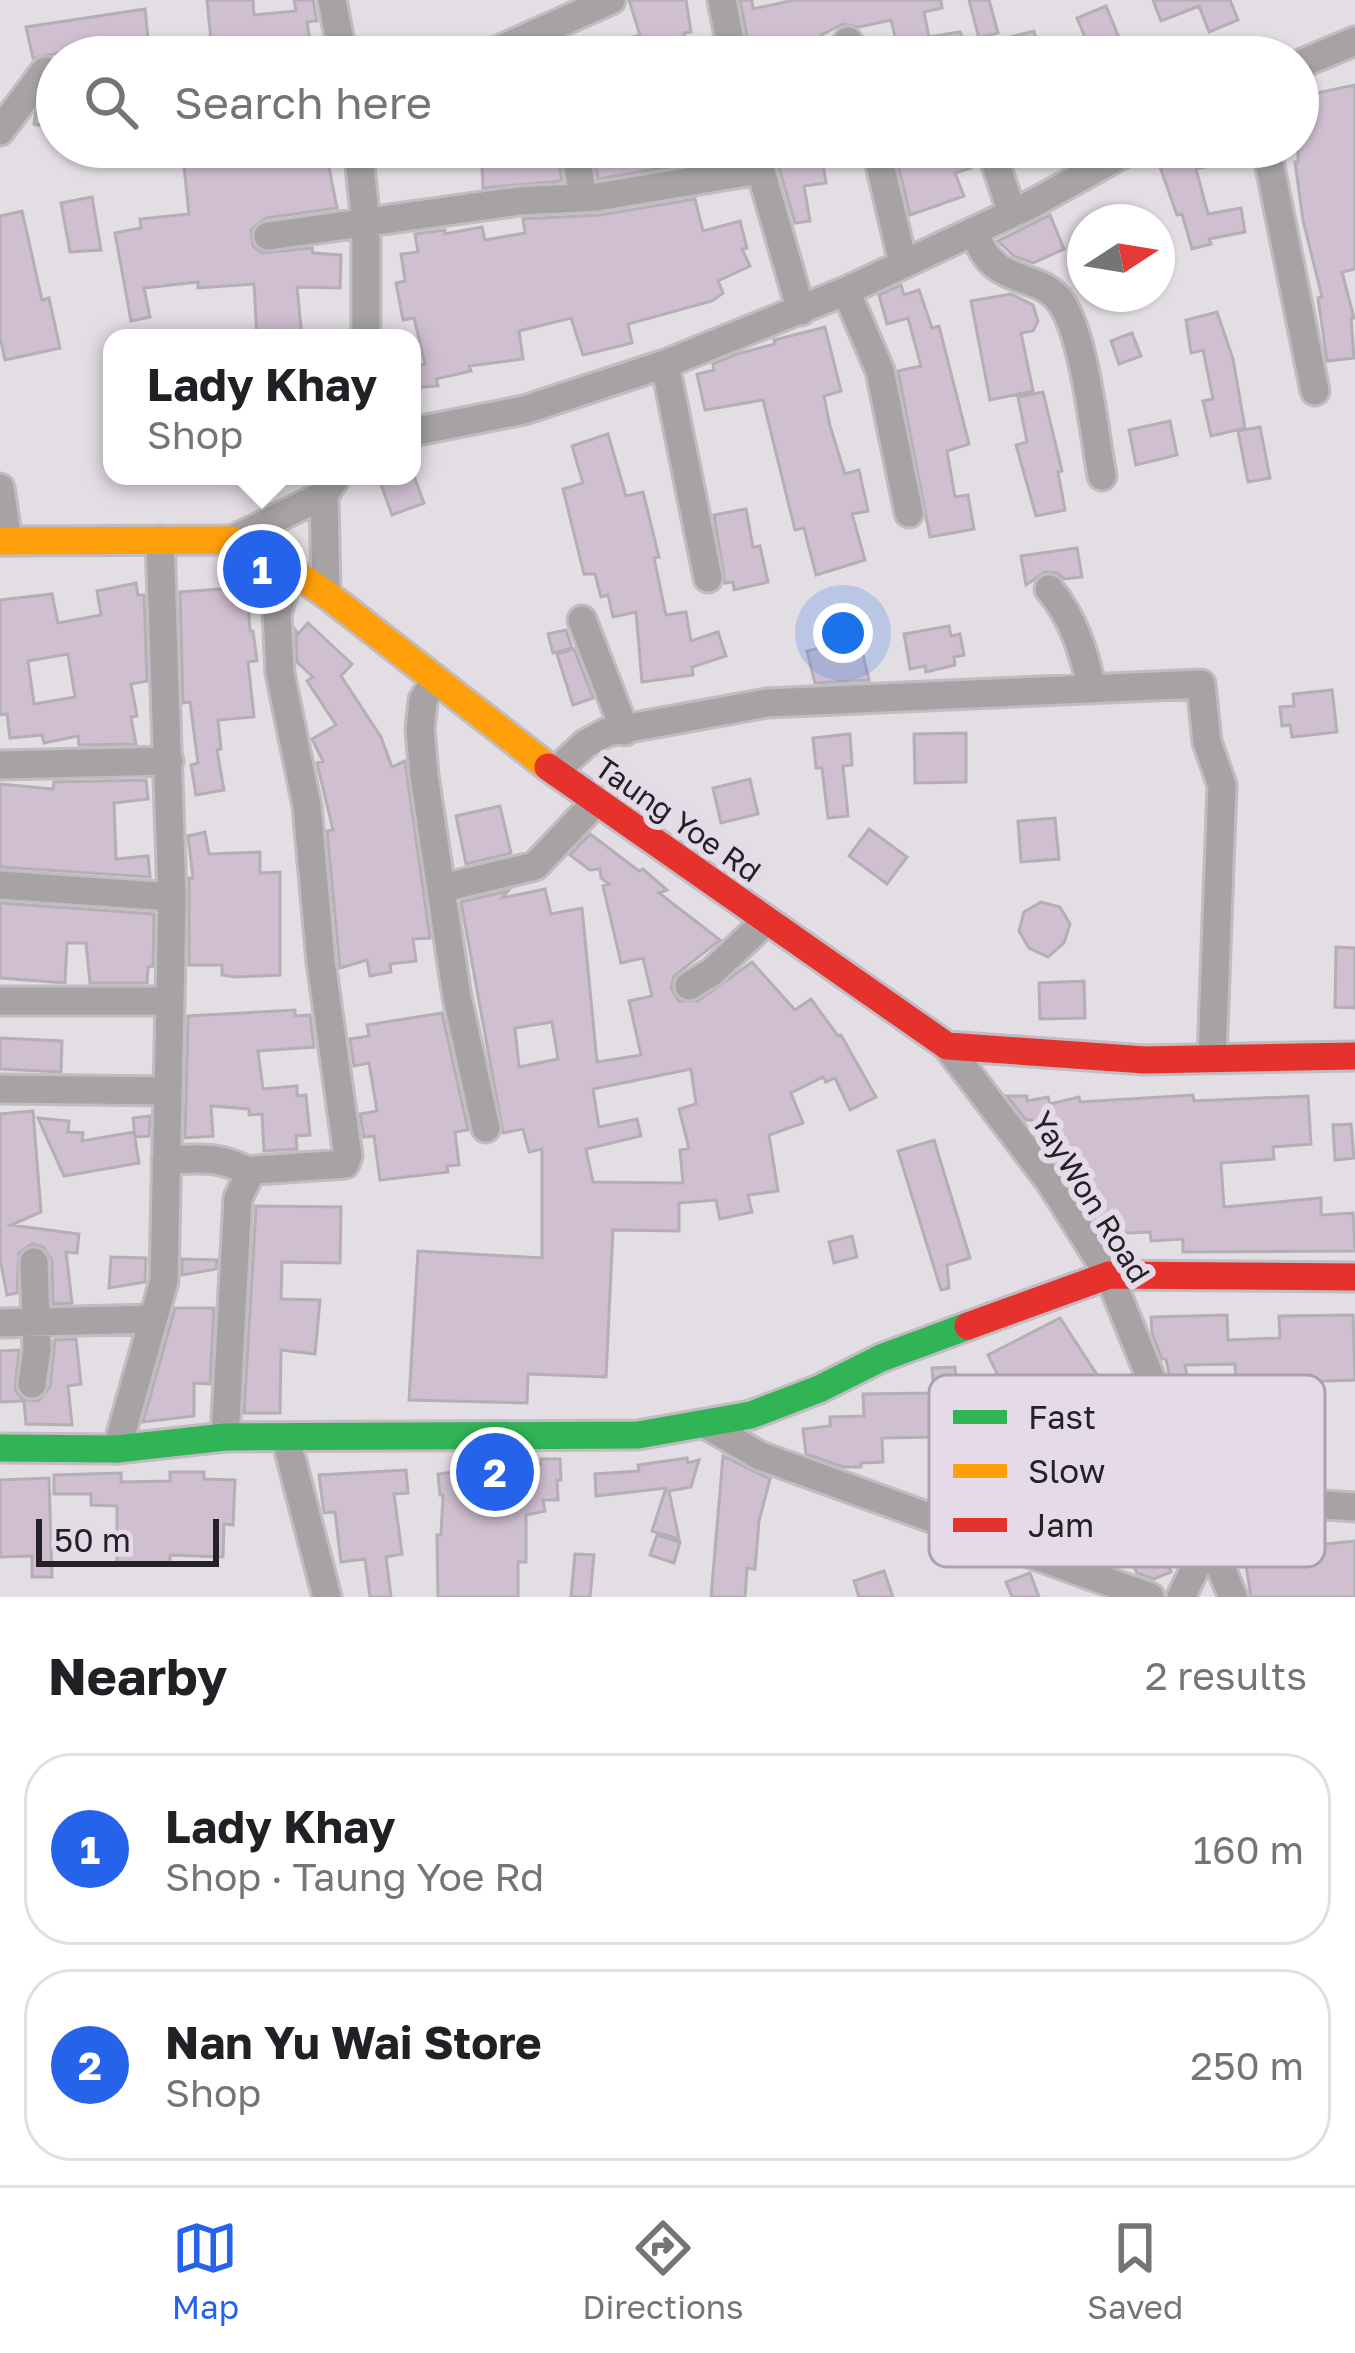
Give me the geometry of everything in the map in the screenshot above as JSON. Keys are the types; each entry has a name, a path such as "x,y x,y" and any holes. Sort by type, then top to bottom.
{"street":[{"path":"332,0 340,36"},
{"path":"531,36 611,0"},
{"path":"722,0 730,36"},
{"path":"1319,56 1355,40"},
{"path":"0,131 36,82"},
{"path":"360,168 366,225 366,329"},
{"path":"578,168 583,198"},
{"path":"268,236 520,201 583,198 714,168"},
{"path":"760,168 801,310"},
{"path":"881,168 903,263"},
{"path":"997,168 1012,213"},
{"path":"421,430 524,410 665,364 846,292 1096,168"},
{"path":"1270,168 1315,391"},
{"path":"974,231 979,249 992,266 1052,292 1064,306 1074,334 1102,476"},
{"path":"846,292 880,371 909,513"},
{"path":"665,364 708,578"},
{"path":"232,540 330,486"},
{"path":"326,594 330,486"},
{"path":"0,488 4,541"},
{"path":"117,1449 164,1280 172,897 160,540"},
{"name":"Taung Yoe Rd","path":"4,541 232,540 274,559 596,802 947,1046 1079,1057 1355,1056"},
{"path":"166,1160 213,1158 250,1173 345,1164 348,1156 321,962 307,806 280,673 277,614 290,573"},
{"path":"1049,589 1064,606 1085,655 1093,689"},
{"path":"582,620 626,731"},
{"path":"434,682 423,700 420,729 458,997 486,1128"},
{"path":"555,772 585,744 608,732 767,704 1201,684 1207,742 1222,785 1212,1057"},
{"path":"0,765 169,761"},
{"path":"443,888 536,866 596,802"},
{"path":"0,885 172,897"},
{"path":"689,986 712,972 765,922"},
{"path":"0,1001 170,1001"},
{"name":"YayWon Road","path":"947,1046 1051,1184 1109,1275 1150,1375"},
{"path":"0,1089 168,1091"},
{"path":"224,1437 238,1198 250,1173"},
{"path":"32,1384 38,1319 34,1262"},
{"path":"0,1448 117,1449 224,1437 638,1435 751,1415 881,1358 1109,1275 1355,1277"},
{"path":"0,1323 151,1319"},
{"path":"705,1424 760,1456 929,1517"},
{"path":"286,1438 327,1597"},
{"path":"1325,1505 1355,1507"},
{"path":"1067,1567 1150,1597"},
{"path":"1181,1597 1196,1567"},
{"name":"YayWon Road","path":"1221,1567 1234,1597"}],"building":[{"path":"207,0 253,0 254,15 296,11 294,0 313,0 317,21 307,22 309,36 211,36"},
{"path":"629,0 686,0 691,32 636,36 640,35"},
{"path":"740,0 752,0 753,9 794,0 941,0 942,8 924,12 929,36 895,36 891,20 859,27 843,24 821,36 747,36"},
{"path":"969,0 989,0 998,33 978,36"},
{"path":"1153,0 1230,0 1238,20 1209,32 1199,6 1161,21"},
{"path":"1106,6 1118,36 1084,36 1077,18"},
{"path":"145,9 148,36 36,36 33,58 26,27"},
{"path":"1355,85 1355,269 1342,272 1354,318 1354,358 1327,361 1318,298 1322,297 1296,168 1319,168 1319,93"},
{"path":"184,168 329,168 337,208 266,218 251,230 253,246 262,253 312,248 313,253 341,255 340,288 297,287 301,329 256,329 254,284 198,288 198,282 144,288 150,317 131,321 115,233 141,228 140,219 189,214"},
{"path":"482,168 560,168 562,181 483,188"},
{"path":"596,168 662,168 598,179"},
{"path":"779,168 824,168 826,183 804,186 810,221 795,223"},
{"path":"899,168 971,168 955,173 964,196 910,215"},
{"path":"1160,168 1200,168 1196,169 1208,214 1241,208 1245,232 1209,239 1211,244 1192,249 1182,214 1177,215"},
{"path":"92,197 101,250 70,252 61,203"},
{"path":"695,199 703,231 740,221 747,248 742,249 750,266 718,281 723,293 712,301 628,324 632,343 583,355 571,318 519,331 523,359 469,366 471,371 436,379 438,386 421,387 421,365 425,364 421,329 417,329 414,318 403,320 396,283 405,281 401,254 418,252 415,234 482,227 485,240 525,233 523,219 600,215"},
{"path":"22,211 42,300 49,298 60,348 5,360 0,337 0,216"},
{"path":"1050,215 1064,249 1033,263 1014,256 998,241"},
{"path":"901,285 904,295 919,290 932,328 939,326 969,444 947,451 955,497 968,495 974,529 930,537 898,371 921,366 908,318 887,324 879,295"},
{"path":"1011,294 1033,305 1038,321 1033,331 1021,333 1033,391 990,400 971,301"},
{"path":"1217,312 1233,359 1245,428 1211,436 1203,401 1213,399 1203,350 1191,353 1186,320"},
{"path":"825,327 841,391 824,396 830,426 845,474 859,470 868,511 852,514 865,560 816,575 804,528 795,530 763,400 705,410 697,374 714,370 713,364 737,354 775,344 774,340"},
{"path":"1132,333 1141,356 1119,364 1111,341"},
{"path":"1043,392 1062,471 1058,472 1065,510 1036,516 1016,445 1027,442 1018,397"},
{"path":"1170,421 1177,455 1136,465 1129,430"},
{"path":"1260,427 1270,478 1248,482 1238,431"},
{"path":"608,434 626,496 643,492 659,557 654,558 666,615 686,612 691,641 718,632 726,656 692,667 693,675 642,682 636,612 613,617 608,595 601,597 595,574 584,574 563,489 583,483 572,446"},
{"path":"381,485 417,485 424,503 392,515"},
{"path":"746,509 753,547 760,546 768,582 734,590 733,582 725,583 714,515"},
{"path":"1077,548 1082,577 1064,579 1045,572 1026,585 1021,556"},
{"path":"136,583 138,595 144,595 147,681 131,684 136,744 79,745 78,736 44,743 42,735 10,738 7,714 0,715 0,600 52,594 58,623 101,615 97,591","holes":["68,654 75,697 34,704 28,661"]},
{"path":"247,587 257,661 248,662 254,717 218,720 224,790 196,795 191,765 198,763 190,702 183,703 180,592"},
{"path":"308,623 352,664 341,676 381,737 392,767 405,761 430,938 413,939 416,961 390,964 391,972 370,976 367,960 340,968 327,831 333,830 317,763 323,761 312,739 336,725 307,681 313,677 297,662 296,631 298,634"},
{"path":"949,626 951,636 960,634 964,655 954,657 955,665 926,672 925,666 910,669 904,634"},
{"path":"566,630 572,648 553,653 548,634"},
{"path":"859,638 869,680 815,683 807,651"},
{"path":"574,649 593,698 573,705 557,654"},
{"path":"1332,690 1337,732 1292,737 1290,725 1282,726 1280,707 1294,706 1293,694"},
{"path":"966,733 966,782 915,783 914,734"},
{"path":"850,734 852,765 843,766 848,816 828,818 813,738"},
{"path":"750,779 758,814 721,823 713,788"},
{"path":"146,780 148,799 114,803 116,859 148,856 150,877 0,867 0,784 53,789 54,782"},
{"path":"500,806 511,853 466,864 456,816"},
{"path":"1055,818 1059,859 1021,862 1018,821"},
{"path":"869,829 907,857 887,884 849,856"},
{"path":"205,832 209,854 260,852 260,873 280,872 280,975 236,977 222,975 222,965 189,965 189,878 193,878 188,836"},
{"path":"590,834 639,871 643,869 667,890 659,893 720,940 674,976 671,988 679,1001 698,1001 752,962 795,1010 811,999 841,1035 876,1097 850,1110 835,1078 826,1082 823,1077 791,1093 803,1123 769,1135 778,1191 748,1195 752,1212 720,1219 716,1200 679,1203 679,1231 613,1230 606,1377 528,1374 527,1403 409,1400 418,1251 542,1258 542,1149 529,1152 523,1129 503,1133 461,902 508,891 502,898 545,889 551,914 582,908 597,1062 641,1055 629,1001 652,996 643,958 621,963 603,886 609,884 601,878 600,869 590,870 570,855","holes":["552,1022 558,1059 519,1067 515,1028","691,1069 696,1104 679,1109 689,1149 680,1150 683,1183 593,1182 586,1149 641,1136 637,1119 599,1127 593,1089"]},
{"path":"1041,902 1060,907 1070,924 1064,943 1048,957 1029,948 1019,931 1024,912"},
{"path":"0,903 154,914 153,966 148,967 147,983 90,983 86,943 67,943 65,983 0,978"},
{"path":"1336,947 1355,948 1355,1008 1335,1007"},
{"path":"1084,981 1085,1018 1040,1019 1039,983"},
{"path":"295,1010 295,1016 310,1015 314,1047 258,1051 263,1089 297,1086 297,1096 306,1095 310,1135 296,1136 297,1149 264,1151 262,1114 211,1106 213,1136 185,1138 188,1016"},
{"path":"442,1013 468,1130 455,1132 459,1165 447,1166 448,1172 380,1180 374,1136 364,1137 360,1114 377,1111 369,1063 354,1066 350,1039 369,1036 367,1025"},
{"path":"0,1038 62,1041 61,1072 0,1069"},
{"path":"1193,1095 1194,1101 1308,1096 1311,1144 1273,1147 1274,1159 1221,1163 1224,1207 1321,1198 1321,1215 1353,1213 1355,1251 1183,1252 1183,1239 1151,1241 1150,1232 1105,1234 1088,1209 1083,1163 1062,1168 1053,1156 1047,1128 1034,1131 1032,1120 1026,1120 1007,1096 1027,1096 1027,1101 1048,1097 1050,1104 1079,1097 1080,1102"},
{"path":"33,1111 41,1212 11,1225 79,1234 77,1253 66,1252 72,1303 53,1304 52,1260 43,1247 32,1244 19,1253 17,1293 7,1295 0,1259 0,1114"},
{"path":"150,1116 149,1136 135,1137 133,1118"},
{"path":"38,1118 69,1121 68,1132 83,1133 82,1141 134,1132 139,1163 64,1176"},
{"path":"1351,1124 1354,1158 1335,1160 1333,1125"},
{"path":"934,1140 970,1258 947,1265 949,1288 941,1290 898,1151"},
{"path":"256,1206 341,1207 340,1263 282,1262 281,1299 320,1300 315,1354 281,1350 280,1413 244,1413"},
{"path":"852,1236 857,1257 834,1263 829,1242"},
{"path":"111,1257 146,1258 145,1282 109,1288"},
{"path":"182,1259 217,1260 216,1269 182,1275"},
{"path":"175,1308 214,1308 210,1384 194,1383 194,1416 143,1422"},
{"path":"1227,1315 1228,1340 1280,1338 1279,1316 1353,1315 1355,1380 1325,1381 1325,1375 1236,1375 1235,1364 1185,1365 1187,1375 1169,1375 1152,1333 1151,1317"},
{"path":"1060,1318 1097,1375 998,1375 988,1355"},
{"path":"76,1339 81,1384 68,1386 72,1425 26,1424 24,1401 0,1402 0,1351 19,1350 15,1390 22,1399 38,1401 50,1387 55,1340"},
{"path":"955,1367 956,1375 933,1375 932,1368"},
{"path":"929,1393 929,1437 882,1438 883,1462 861,1463 861,1467 843,1467 806,1454 803,1429 830,1426 830,1417 864,1416 863,1394"},
{"path":"723,1456 770,1479 759,1521 755,1569 747,1568 745,1597 711,1597"},
{"path":"687,1458 688,1463 699,1460 691,1487 669,1491 679,1539 652,1531 666,1488 596,1496 595,1474 639,1471 638,1465"},
{"path":"541,1459 560,1459 558,1500 543,1500 545,1511 526,1515 526,1562 518,1562 518,1597 438,1597 437,1535 441,1535 443,1495 438,1474 470,1467 541,1464"},
{"path":"406,1470 408,1493 394,1494 402,1554 386,1557 391,1597 370,1597 365,1559 341,1562 335,1512 324,1513 319,1475"},
{"path":"170,1472 204,1472 204,1479 235,1480 233,1525 224,1524 223,1557 170,1555 170,1564 117,1565 117,1506 91,1505 91,1494 54,1494 54,1475 121,1473 121,1482 170,1481"},
{"path":"49,1478 52,1577 32,1577 32,1556 0,1557 0,1480"},
{"path":"657,1535 680,1542 674,1563 650,1555"},
{"path":"1355,1541 1355,1597 1251,1597 1246,1567 1325,1567 1325,1544"},
{"path":"575,1554 594,1555 590,1597 571,1597"},
{"path":"1134,1567 1169,1567 1171,1572 1154,1579 1137,1573"},
{"path":"884,1571 893,1597 859,1597 854,1581"},
{"path":"1030,1573 1039,1597 1012,1597 1006,1582"}],"traffic: fast":[{"path":"0,1448 117,1449 225,1437 638,1435 751,1415 968,1326"}],"traffic: slow":[{"path":"0,541 232,540 273,558 326,594 548,767"}],"traffic: jam":[{"path":"548,767 947,1046 1145,1060 1355,1056"},
{"path":"968,1326 1109,1275 1355,1277"}],"place":[{"name":"Lady Khay","path":"262,569"},
{"name":"Nan Yu Wai Store","path":"495,1472"}]}
